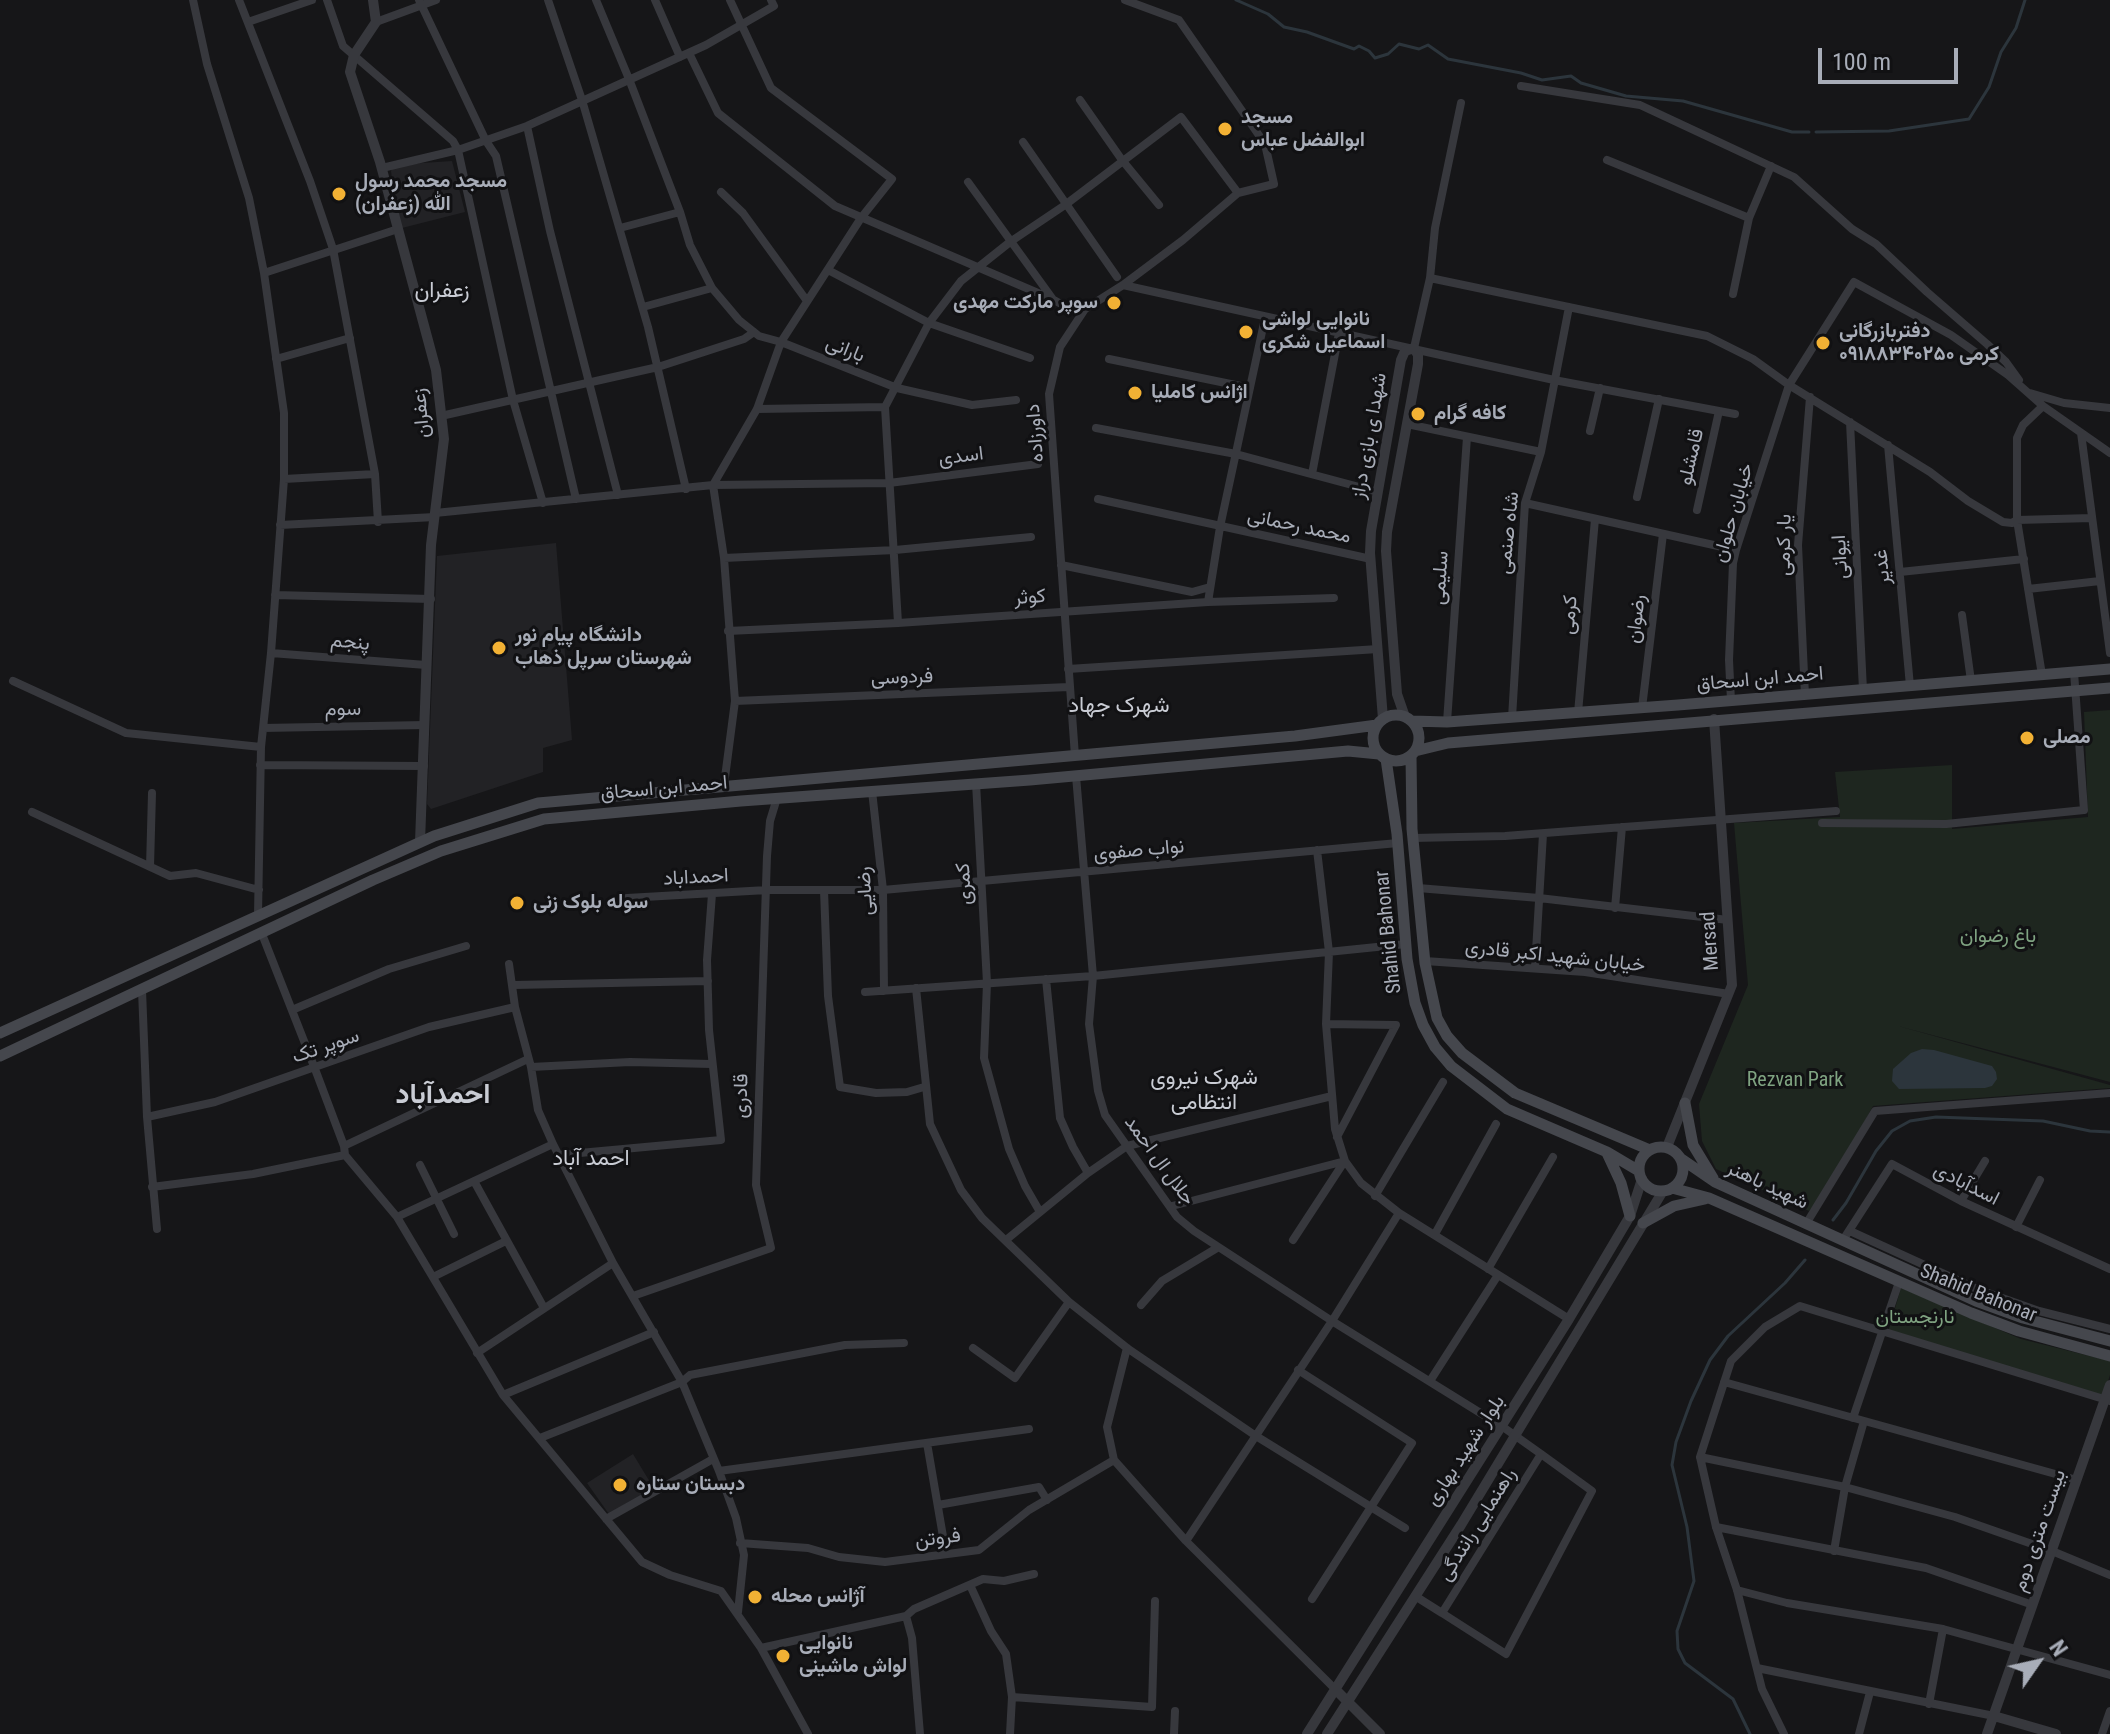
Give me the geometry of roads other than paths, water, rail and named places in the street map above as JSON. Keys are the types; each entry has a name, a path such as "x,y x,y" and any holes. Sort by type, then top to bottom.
{"main road":[{"name":"احمد ابن اسحاق","path":"1409,719 1447,722 1512,718 2110,669"},
{"name":"احمد ابن اسحاق","path":"1413,754 1448,743 2110,688"},
{"path":"1390,716 1409,719 1419,733 1413,754 1399,761 1383,757 1373,740 1380,722 1390,716"},
{"name":"احمد ابن اسحاق","path":"0,1033 420,842 493,815 538,803 1345,731 1380,722"},
{"name":"احمد ابن اسحاق","path":"1,1055 373,880 441,851 544,819 1348,751 1383,757"},
{"name":"Shahid Bahonar","path":"1413,754 1413,838 1425,962 1437,1018 1447,1036 1462,1053 1515,1093 1613,1137 1650,1150"},
{"name":"Shahid Bahonar","path":"1383,757 1398,843 1415,1003 1435,1047 1451,1066 1507,1109 1607,1152 1640,1175"},
{"path":"777,781 770,785 769,790 771,796 777,798"},
{"path":"739,784 746,792 741,801"},
{"path":"1406,939 1422,935"},
{"path":"1409,965 1415,960 1425,962"},
{"path":"1685,1103 1693,1145 1715,1182"},
{"path":"1667,1147 1680,1158 1681,1178 1668,1189 1651,1188 1640,1175 1641,1159 1650,1150 1667,1147"},
{"path":"1607,1152 1621,1183 1630,1216"},
{"name":"شهید باهنر","path":"1680,1158 1715,1182 1806,1224 1846,1236"},
{"name":"شهید باهنر","path":"1668,1189 1709,1198 1837,1255"},
{"path":"1643,1223 1674,1206 1709,1198"},
{"name":"Shahid Bahonar","path":"1846,1236 1976,1301 2023,1318 2110,1341"},
{"name":"Shahid Bahonar","path":"1837,1255 2019,1331 2110,1356"}],"street":[{"path":"193,0 207,64 249,198 264,273 284,413 284,479 260,765 258,915"},
{"path":"239,0 310,181 333,249 375,474 378,522"},
{"path":"248,22 312,0"},
{"path":"327,0 343,46 453,141 458,150 513,400 543,503"},
{"path":"373,0 376,22"},
{"path":"354,55 376,22 420,3 436,0"},
{"path":"548,0 582,100 643,307 686,489"},
{"path":"441,416 658,367 744,339 754,332 739,320 712,288 690,245 629,79 596,0"},
{"path":"655,0 718,113 835,206 1074,311"},
{"path":"724,785 735,701 724,558 713,485 757,409 781,342 861,218 892,179 771,88 730,0"},
{"path":"382,168 458,150 527,126 685,55 774,6 771,0"},
{"path":"898,623 885,407 929,323 961,281 1181,117 1238,193 1274,184 1265,144 1179,20 1125,0"},
{"path":"420,3 496,156 576,499"},
{"name":"زعفران","path":"354,55 350,72 382,168 436,370 444,439 431,545 420,842"},
{"path":"1521,86 1640,105 1794,177 1852,229 1892,258 2006,362 2028,393 2110,453"},
{"path":"1080,100 1122,160 1159,205"},
{"path":"1414,348 1430,278 1435,228 1461,103"},
{"path":"527,126 554,246 618,495"},
{"path":"1023,142 1120,281 1265,318 1554,380 1735,414"},
{"path":"1607,160 1749,218"},
{"path":"1733,294 1749,218 1771,166"},
{"path":"968,182 1052,299"},
{"path":"721,192 743,213 807,301"},
{"name":"داورزاده","path":"1075,756 1049,394 1060,347 1085,309 1120,281 1183,240 1238,193"},
{"path":"620,228 680,212"},
{"path":"264,273 398,229"},
{"path":"828,270 929,323 1030,358"},
{"path":"1430,278 1707,336 1753,359 2003,522 2092,518"},
{"name":"خیابان حلوان","path":"1731,701 1729,660 1736,550 1789,385 1854,282 1951,335 2028,393"},
{"path":"643,307 712,288"},
{"name":"شاه صنمی","path":"1512,718 1525,503 1541,452 1569,307"},
{"path":"1208,602 1220,527 1265,318"},
{"name":"بارانی","path":"754,332 897,388 972,405 1016,400"},
{"path":"1312,474 1339,333"},
{"path":"276,359 350,338"},
{"name":"شهدا ی بازی دراز","path":"1380,722 1371,531 1401,360 1405,351 1414,348 1418,364 1386,551 1397,694 1409,719"},
{"path":"1109,359 1250,388"},
{"path":"1590,431 1600,388"},
{"path":"2028,393 2064,403 2110,408"},
{"name":"یار کرمی","path":"1805,695 1798,545 1810,397"},
{"path":"1637,497 1659,399"},
{"path":"2042,675 2017,520 2017,438 2023,425 2043,406"},
{"path":"757,409 885,407"},
{"name":"قامشلو","path":"1697,510 1719,411"},
{"name":"ایوانی","path":"1850,422 1863,690"},
{"path":"1407,424 1541,452"},
{"path":"1096,428 1236,454 1378,492"},
{"path":"2081,433 2110,653"},
{"name":"سلیمی","path":"1447,722 1467,437"},
{"name":"غدیر","path":"1888,445 1910,686"},
{"name":"اسدی","path":"280,525 378,522 713,485 889,483 1038,464"},
{"path":"284,479 375,474"},
{"name":"محمد رحمانی","path":"1098,499 1371,559"},
{"path":"1525,503 1736,550"},
{"name":"کرمی","path":"1578,713 1595,519"},
{"name":"رضوان","path":"1642,708 1663,534"},
{"path":"724,558 895,550 1031,537"},
{"path":"1900,572 2024,559"},
{"path":"1061,565 1192,592 1210,587"},
{"path":"2028,589 2100,581"},
{"path":"275,595 431,599"},
{"name":"کوثر","path":"728,631 1208,602 1334,598"},
{"path":"1962,615 1971,681"},
{"path":"1068,669 1378,649"},
{"name":"پنجم","path":"271,653 426,665"},
{"path":"1822,823 1946,824 2084,810 2074,672"},
{"path":"13,681 126,733 261,747"},
{"name":"فردوسی","path":"735,701 1069,687"},
{"name":"Mersad","path":"1667,1147 1732,985 1714,719"},
{"name":"سوم","path":"263,728 425,725"},
{"path":"260,765 424,766"},
{"name":"جلال ال احمد","path":"1076,776 1093,976 1089,1024 1098,1091 1105,1115 1177,1217 1217,1248 1515,1436"},
{"name":"کمری","path":"976,783 987,983 984,1058 1009,1149 1040,1212"},
{"name":"رضایی","path":"872,791 883,890 884,991"},
{"path":"150,867 152,793"},
{"name":"قادری","path":"633,1296 771,1248 756,1185 770,821 777,798"},
{"path":"1413,838 1543,834 1836,811"},
{"path":"32,812 170,876 196,873 259,890"},
{"path":"1615,908 1622,827"},
{"path":"1535,968 1543,834"},
{"name":"نواب صفوی","path":"824,890 883,890 1398,843"},
{"path":"1317,850 1329,952 1326,1024 1332,1096 1337,1137 1345,1161 1361,1183 1399,1213 1569,1319"},
{"path":"1418,888 1539,898 1728,920"},
{"path":"824,890 828,996 840,1087 876,1093 907,1092 924,1087"},
{"name":"احمداباد","path":"627,898 824,890"},
{"path":"558,1155 721,1140 711,1064 708,981 712,894"},
{"path":"262,934 344,1151 397,1217 503,1395 642,1562 670,1575 721,1591 761,1648 808,1734"},
{"path":"865,992 1093,976 1329,952 1406,939"},
{"path":"292,1010 389,969 466,946"},
{"name":"خیابان شهید اکبر قادری","path":"1425,962 1585,972 1729,994"},
{"path":"509,964 515,1007 530,1063 538,1110 613,1263 682,1382 736,1518 744,1555 738,1612"},
{"path":"1046,979 1060,1118 1088,1173"},
{"path":"514,985 708,981"},
{"path":"916,988 930,1124 961,1190 982,1218 1069,1302 1127,1348 1256,1436 1405,1528"},
{"path":"142,990 147,1117 157,1229"},
{"name":"سوپر تک","path":"147,1117 215,1102 429,1027 515,1007"},
{"path":"1326,1024 1396,1025 1337,1137"},
{"path":"152,1187 253,1174 344,1151 530,1063 711,1064"},
{"path":"1375,1196 1443,1082"},
{"path":"1806,1224 1875,1111 2110,1093"},
{"path":"1006,1240 1088,1173 1127,1146 1332,1096"},
{"path":"1435,1234 1496,1124"},
{"path":"397,1217 553,1144"},
{"path":"1488,1269 1553,1157"},
{"path":"1172,1206 1345,1161"},
{"path":"1293,1240 1345,1161"},
{"path":"1961,1201 1985,1161"},
{"name":"اسدآبادی","path":"1846,1236 1892,1164 1961,1201 2110,1269"},
{"path":"420,1165 454,1234"},
{"name":"بلوار شهید بهاری","path":"1307,1734 1569,1319 1630,1216 1640,1175"},
{"path":"2016,1227 2040,1180"},
{"path":"474,1181 544,1308"},
{"name":"بلوار شهید بهاری","path":"1327,1734 1515,1436 1643,1223 1668,1189"},
{"path":"1186,1541 1332,1321 1399,1213"},
{"path":"1846,1236 2039,1311 2110,1329"},
{"path":"433,1277 506,1241"},
{"path":"1141,1305 1162,1281 1217,1248"},
{"path":"477,1353 613,1263"},
{"path":"1430,1381 1498,1275"},
{"path":"1853,1418 1899,1282"},
{"path":"973,1348 1015,1378 1069,1302"},
{"path":"1784,1734 1762,1689 1737,1590 1716,1527 1700,1457 1731,1361 1765,1327 1800,1306 2107,1400"},
{"path":"503,1395 654,1332"},
{"path":"540,1438 682,1382 690,1375 845,1345 904,1343"},
{"path":"1127,1348 1107,1427 1114,1460 1186,1541 1380,1734"},
{"path":"1298,1370 1412,1443 1312,1599"},
{"path":"1724,1382 2077,1480"},
{"name":"بیست متری دوم","path":"1987,1734 2110,1385"},
{"path":"1834,1551 1845,1487 1864,1421"},
{"path":"719,1471 1029,1429"},
{"name":"راهنمایی رانندگی","path":"1415,1596 1442,1613 1541,1454 1515,1436"},
{"path":"927,1443 946,1554"},
{"path":"1442,1613 1506,1654 1592,1491 1541,1454"},
{"path":"1700,1457 1845,1487 1955,1517 2110,1575"},
{"path":"606,1519 713,1459"},
{"name":"فروتن","path":"740,1543 808,1548 839,1557 885,1562 979,1550 1029,1510 1114,1460"},
{"path":"938,1505 1039,1487 1047,1500"},
{"path":"1716,1527 1926,1568 2033,1605"},
{"path":"761,1648 906,1616 914,1609 983,1579 1004,1581 1034,1574"},
{"path":"970,1585 991,1631 1006,1654 1012,1697 1010,1734"},
{"path":"1737,1590 1787,1603 1943,1629 2110,1675"},
{"path":"1012,1697 1152,1707 1155,1601"},
{"path":"906,1616 912,1638 920,1734"},
{"path":"1929,1704 1943,1629"},
{"path":"1757,1668 1994,1716 2056,1734"},
{"path":"1859,1734 1870,1692"},
{"path":"1174,1734 1175,1711"},
{"path":"2102,1734 2110,1711"}],"waterway":[{"path":"1236,0 1268,14 1284,27 1354,49 1359,46 1375,58 1388,54 1399,44 1419,49 1428,45 1448,59 1542,80 1571,76 1581,83 1626,96 1683,101 1792,132 1809,132"},
{"path":"1816,132 1889,131 1969,119 1989,87 2025,0"},
{"path":"1833,1220 1876,1151 1892,1131 1910,1121 1936,1117 2043,1121 2110,1132"},
{"path":"1750,1734 1733,1699 1685,1663 1678,1649 1677,1631 1694,1581 1687,1527 1672,1465 1676,1442 1710,1360 1728,1336 1805,1260"}],"place":[{"name":"مسجد ابوالفضل عباس","path":"1225,129"},
{"name":"مسجد محمد رسول الله (زعفران)","path":"339,194"},
{"name":"سوپر مارکت مهدی","path":"1114,303"},
{"name":"نانوایی لواشی اسماعیل شکری","path":"1246,332"},
{"name":"دفتربازرگانی کرمی ۰۹۱۸۸۳۴۰۲۵۰","path":"1823,343"},
{"name":"اژانس کاملیا","path":"1135,393"},
{"name":"کافه گرام","path":"1418,414"},
{"name":"دانشگاه پیام نور شهرستان سرپل ذهاب","path":"499,648"},
{"name":"مصلی","path":"2027,738"},
{"name":"سوله بلوک زنی","path":"517,903"},
{"name":"دبستان ستاره","path":"620,1485"},
{"name":"آژانس محله","path":"755,1597"},
{"name":"نانوایی لواش ماشینی","path":"783,1656"}],"district":[{"name":"زعفران","path":"442,291"},
{"name":"شهرک جهاد","path":"1119,706"},
{"name":"شهرک نیروی انتظامی","path":"1204,1090"},
{"name":"احمدآباد","path":"443,1096"},
{"name":"احمد آباد","path":"591,1159"}],"park label":[{"name":"باغ رضوان","path":"1998,937"},
{"name":"Rezvan Park","path":"1795,1081"},
{"name":"نارنجستان","path":"1915,1318"}]}
